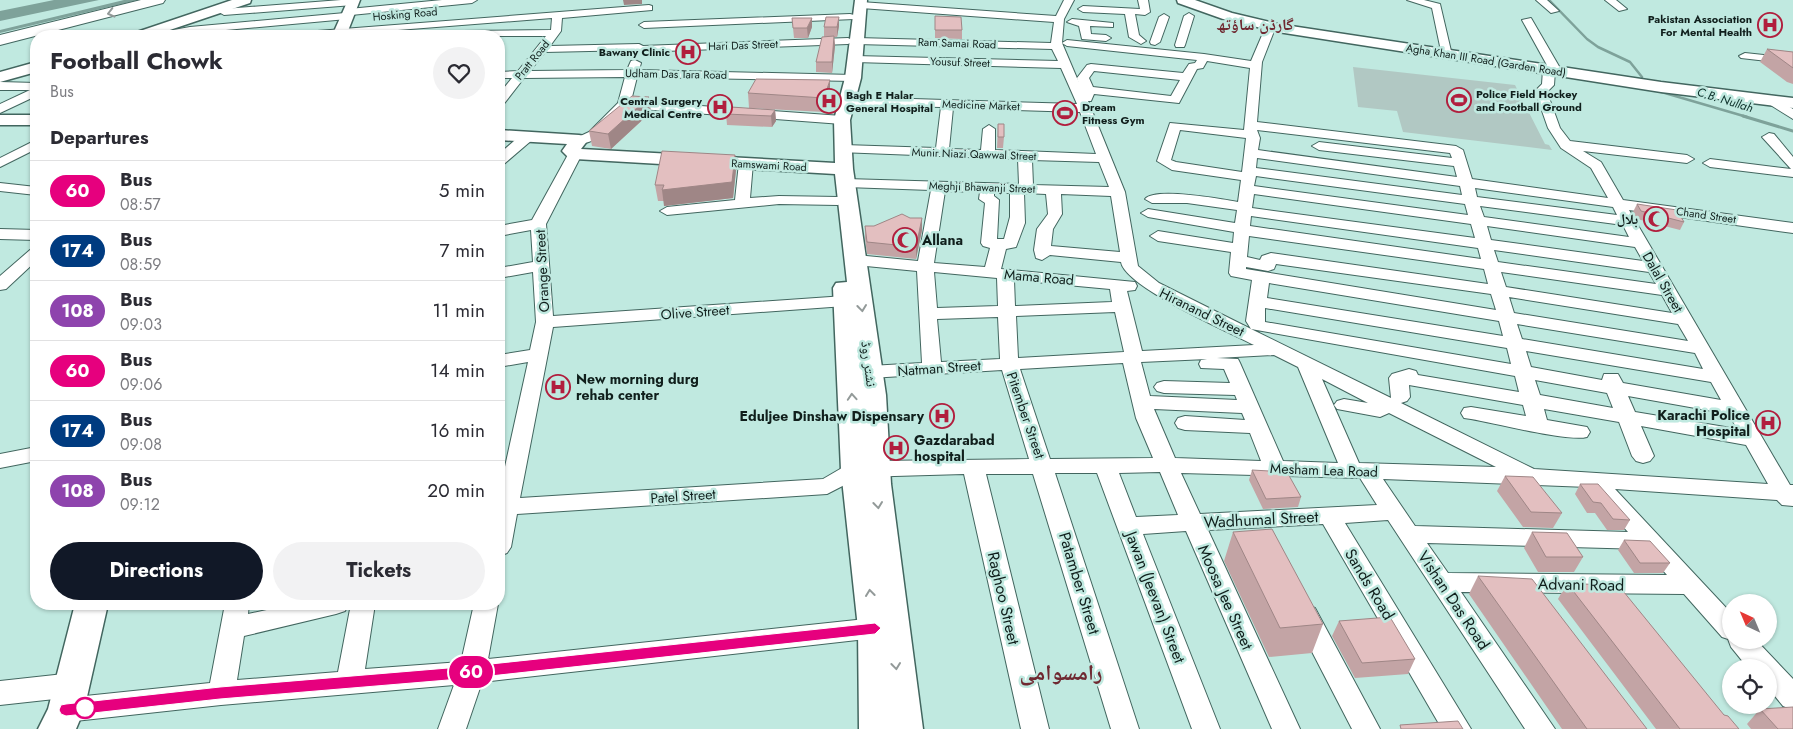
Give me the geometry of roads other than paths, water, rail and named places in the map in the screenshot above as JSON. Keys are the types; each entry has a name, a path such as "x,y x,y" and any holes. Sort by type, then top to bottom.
{"highway":[{"path":"40,30 158,0"},
{"path":"0,40 30,32"}],"main road":[{"path":"157,30 245,0"},
{"name":"Agha Khan III Road (Garden Road)","path":"1183,0 1228,16 1271,26 1552,69 1793,103"},
{"name":"Agha Khan III Road (Garden Road)","path":"1192,0 1217,10 1256,20 1552,69 1719,92 1793,98"},
{"path":"182,30 224,12 260,16"},
{"name":"نشتر روڈ","path":"850,55 841,174 845,301 865,469 904,729"},
{"path":"0,78 30,70"},
{"path":"0,120 30,120"},
{"name":"Ramswami Road","path":"505,135 527,137 577,147 841,174"},
{"name":"نشتر روڈ","path":"841,174 856,260 873,395 865,469 875,628 878,729"},
{"path":"65,708 90,610"}],"street":[{"path":"232,30 298,0"},
{"path":"203,30 336,0"},
{"path":"260,16 348,15 382,0"},
{"path":"208,20 260,16 348,15 472,0"},
{"path":"465,30 471,22 478,0"},
{"path":"1089,0 1115,5 1130,12 1145,12 1143,0"},
{"path":"1412,0 1435,3 1446,51"},
{"path":"1541,0 1554,11"},
{"path":"1610,0 1622,9"},
{"path":"577,147 594,135 624,104 649,4"},
{"name":"Hosking Road","path":"302,30 348,15 471,22 557,15 649,4"},
{"path":"1083,9 1115,5"},
{"path":"1108,38 1109,25 1115,5"},
{"path":"624,104 1063,11 1084,23 1109,25"},
{"name":"Hiranand Street","path":"1063,11 1066,44 1064,66 1087,100 1104,158 1118,192 1130,268 1153,287 1251,328 1279,349 1356,388 1393,400 1532,476"},
{"path":"1122,82 1134,52 1130,12"},
{"name":"Pratt Road","path":"505,94 554,33 557,15"},
{"path":"1180,45 1189,16"},
{"path":"1155,42 1164,17"},
{"path":"1527,20 1552,69"},
{"path":"1084,23 1086,37 1108,38 1134,52 1190,72"},
{"path":"644,25 742,33 850,55"},
{"path":"1271,26 1264,36 1255,65 1251,133 1252,153 1237,273 1701,349"},
{"path":"505,34 554,33"},
{"name":"Hari Das Street","path":"639,48 742,33 764,40 788,39 850,55"},
{"path":"1196,46 1155,42 1134,52 1091,67 1083,78 1087,100 1175,100 1190,72 1199,66 1204,57"},
{"path":"1066,44 1070,54 1134,52 1204,57 1255,65"},
{"name":"Ram Samai Road","path":"850,55 1066,44"},
{"path":"542,49 639,48"},
{"name":"Yousuf Street","path":"850,55 1064,66"},
{"name":"Udham Das Tara Road","path":"505,75 632,74 850,55"},
{"name":"Medicine Market","path":"850,55 947,104 1087,100"},
{"path":"1745,56 1793,61"},
{"name":"Dalal Street","path":"1552,69 1548,85 1541,91 1554,128 1566,145 1596,165 1753,439 1790,496"},
{"path":"1100,80 1181,89"},
{"path":"0,86 30,86"},
{"path":"0,109 30,94"},
{"path":"1773,101 1793,115"},
{"path":"942,152 947,104"},
{"path":"1539,425 1499,290 1491,266 1485,244 1478,221 1471,200 1456,150 1379,147 1299,137 1175,126 1164,161 1172,166 1249,179 1296,196 1387,208 1478,221 1550,231 1641,243"},
{"path":"988,154 989,129"},
{"path":"505,156 527,137"},
{"path":"1294,261 1299,137"},
{"path":"1769,137 1793,165"},
{"path":"1566,145 1687,159"},
{"path":"0,163 30,147"},
{"name":"Orange Street","path":"505,517 545,322 538,224 577,147"},
{"path":"1379,147 1410,380"},
{"path":"20,152 30,153"},
{"name":"Munir Niazi Qawwal Street","path":"841,174 942,152 1104,158"},
{"path":"1252,153 1618,202"},
{"path":"988,188 986,199 992,200 993,211 989,243 1010,244 1019,218 1025,155"},
{"path":"742,203 746,163"},
{"path":"1710,163 1793,174"},
{"path":"667,210 779,200 841,174"},
{"name":"Meghji Bhawanji Street","path":"841,174 939,186 1118,192"},
{"path":"1249,179 1297,177 1628,220"},
{"path":"932,368 925,266 939,186"},
{"path":"0,187 30,190"},
{"path":"1053,190 1055,214 1045,229 1042,253 1128,258"},
{"path":"1534,191 1643,456"},
{"path":"1655,268 1296,218 1187,199 1150,206 1243,229 1668,291"},
{"name":"Chand Street","path":"1618,202 1793,228"},
{"path":"505,230 538,224"},
{"path":"0,234 30,235"},
{"path":"1158,236 1239,255 1264,266 1268,266 1268,259 1294,261 1499,290 1685,320"},
{"name":"Pitember Street","path":"999,244 998,273 1006,313 1009,363 1043,466"},
{"path":"0,285 30,258"},
{"name":"Mama Road","path":"856,260 1153,287"},
{"path":"505,272 541,266"},
{"path":"1261,277 1259,302 1255,321 1251,328 1407,352 1736,409"},
{"name":"Moosa Jee Street","path":"1117,285 1134,357 1132,362 1146,418 1286,729"},
{"name":"Olive Street","path":"545,322 845,301"},
{"path":"1259,302 1718,377"},
{"path":"928,314 1006,313 1122,307"},
{"name":"Natman Street","path":"870,372 1279,349"},
{"path":"505,360 539,354"},
{"path":"1305,362 1331,406 1359,471"},
{"path":"1142,402 1167,383 1231,363 1275,468"},
{"path":"1331,406 1380,411 1393,400 1399,378 1753,439"},
{"path":"1167,383 1245,398"},
{"path":"1331,406 1356,388"},
{"path":"1331,406 1369,422"},
{"path":"1470,413 1580,432"},
{"path":"1185,424 1257,426"},
{"path":"0,460 30,455"},
{"name":"Mesham Lea Road","path":"865,469 1105,465 1275,468 1532,476 1790,496"},
{"name":"Jawan (Jeevan) Street","path":"1105,465 1206,729"},
{"name":"Raghoo Street","path":"973,466 1035,729"},
{"name":"Patamber Street","path":"1043,466 1126,729"},
{"name":"Patel Street","path":"507,507 827,486 865,469"},
{"name":"Vishan Das Road","path":"1359,471 1394,512 1541,729"},
{"path":"1594,480 1722,620"},
{"name":"Wadhumal Street","path":"1128,526 1394,512"},
{"name":"Sands Road","path":"1329,515 1457,729"},
{"path":"1257,519 1270,545"},
{"path":"1409,534 1649,540"},
{"name":"Advani Road","path":"1443,582 1690,585"},
{"path":"1528,583 1546,606"},
{"path":"1612,584 1630,607"},
{"path":"1298,598 1366,729"},
{"path":"220,693 235,616 286,610"},
{"path":"350,682 362,610"},
{"path":"452,729 472,672 485,610"},
{"path":"0,693 65,708 472,672 875,628"},
{"path":"1748,649 1757,659"},
{"path":"1777,680 1793,698"}],"waterway":[{"name":"C.B. Nullah","path":"1549,0 1587,39 1598,47 1630,62 1642,77"},
{"name":"C.B. Nullah","path":"1658,91 1747,117"},
{"name":"C.B. Nullah","path":"1743,116 1793,131"}],"place":[{"name":"Pakistan Association For Mental Health","path":"1770,25"},
{"name":"Bawany Clinic","path":"688,52"},
{"name":"Police Field Hockey and Football Ground","path":"1459,100"},
{"name":"Bagh E Halar General Hospital","path":"829,101"},
{"name":"Central Surgery Medical Centre","path":"720,107"},
{"name":"Dream Fitness Gym","path":"1065,113"},
{"name":"بلال","path":"1656,219"},
{"name":"Allana","path":"905,240"},
{"name":"New morning durg rehab center","path":"558,387"},
{"name":"Eduljee Dinshaw Dispensary","path":"942,416"},
{"name":"Karachi Police Hospital","path":"1768,423"},
{"name":"Gazdarabad hospital","path":"896,448"}],"district":[{"name":"گارڈن ساؤتھ","path":"1255,24"},
{"name":"رامسوامی","path":"1061,672"}]}
